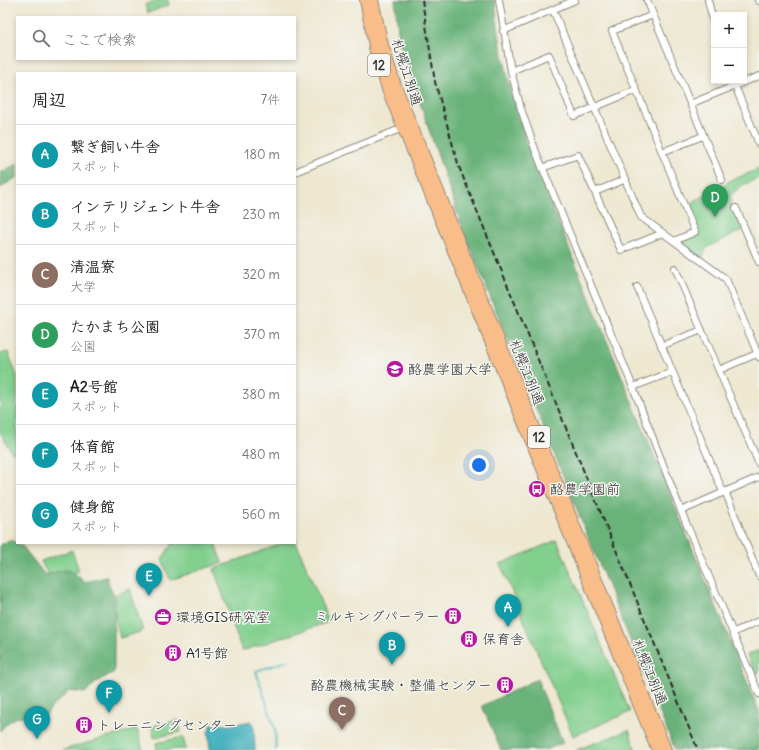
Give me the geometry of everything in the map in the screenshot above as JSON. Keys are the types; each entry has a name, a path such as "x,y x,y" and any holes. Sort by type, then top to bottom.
{"highway":[{"name":"札幌江別通","path":"365,0 379,62 407,126 666,750"},
{"name":"札幌江別通","path":"373,0 388,62 407,126 657,750"}],"street":[{"path":"499,0 503,31 520,109 542,168 634,387 681,511 756,680 759,694"},
{"path":"647,0 722,180"},
{"path":"708,0 711,12"},
{"path":"503,31 572,1"},
{"path":"554,10 641,217 726,278 758,354 719,370"},
{"path":"653,15 612,31 696,232 674,241"},
{"path":"511,71 549,55 574,116 636,90"},
{"path":"747,79 759,76"},
{"path":"690,104 732,84"},
{"path":"734,84 759,144"},
{"path":"296,172 407,126"},
{"path":"662,152 703,136"},
{"path":"542,168 578,155 621,250 662,232"},
{"path":"595,192 626,179"},
{"path":"736,208 759,262"},
{"path":"675,268 759,464"},
{"path":"636,287 759,576"},
{"path":"661,346 702,330"},
{"path":"634,387 672,372"},
{"path":"681,511 759,477"},
{"path":"734,632 759,621"}],"green space":[{"path":"157,0 168,0 169,5 148,13 145,5"},
{"path":"395,0 495,0 504,59 530,153 759,711 759,750 675,750 464,233 399,41"},
{"path":"16,165 16,178 0,188 0,173"},
{"path":"759,169 759,178 741,186 731,195 731,204 743,230 706,248 703,259 681,243 682,240 699,233 688,204 715,191 720,193 727,182"},
{"path":"8,352 16,373 16,452 12,453 0,432 0,354"},
{"path":"11,540 23,547 45,575 67,570 74,573 84,582 107,577 114,594 114,672 98,681 85,693 69,691 51,708 47,714 33,718 23,716 15,718 0,731 0,545"},
{"path":"557,540 630,712 573,736 500,564"},
{"path":"296,541 329,622 242,651 214,569 280,544 296,544"},
{"path":"172,544 215,544 222,563 170,580 162,559"},
{"path":"72,550 79,571 56,578 47,573 41,561"},
{"path":"130,589 143,631 120,638 115,616 116,594"},
{"path":"759,650 759,673 755,674 747,655"},
{"path":"537,679 563,743 545,750 501,750 482,706"},
{"path":"179,720 181,732 154,738 152,726"},
{"path":"137,729 143,750 62,750"},
{"path":"629,730 636,750 576,750"},
{"path":"183,737 186,749 157,750 156,743"}],"water":[{"path":"251,721 254,724 255,750 210,750 208,732 211,724 230,725"}],"waterway":[{"path":"276,750 275,729 256,671 287,661"}],"railway":[{"path":"422,0 435,82 459,167 698,750"}],"place":[{"name":"たかまち公園","path":"715,217"},
{"name":"酪農学園大学","path":"395,369"},
{"name":"酪農学園前","path":"537,489"},
{"name":"A2号館","path":"149,596"},
{"name":"ミルキングパーラー","path":"453,616"},
{"name":"環境GIS研究室","path":"163,617"},
{"name":"繋ぎ飼い牛舎","path":"508,627"},
{"name":"保育舎","path":"469,639"},
{"name":"A1号館","path":"173,653"},
{"name":"インテリジェント牛舎","path":"392,665"},
{"name":"酪農機械実験・整備センター","path":"505,685"},
{"name":"体育館","path":"109,713"},
{"name":"トレーニングセンター","path":"84,725"},
{"name":"清温寮","path":"342,730"},
{"name":"健身館","path":"37,739"}]}
